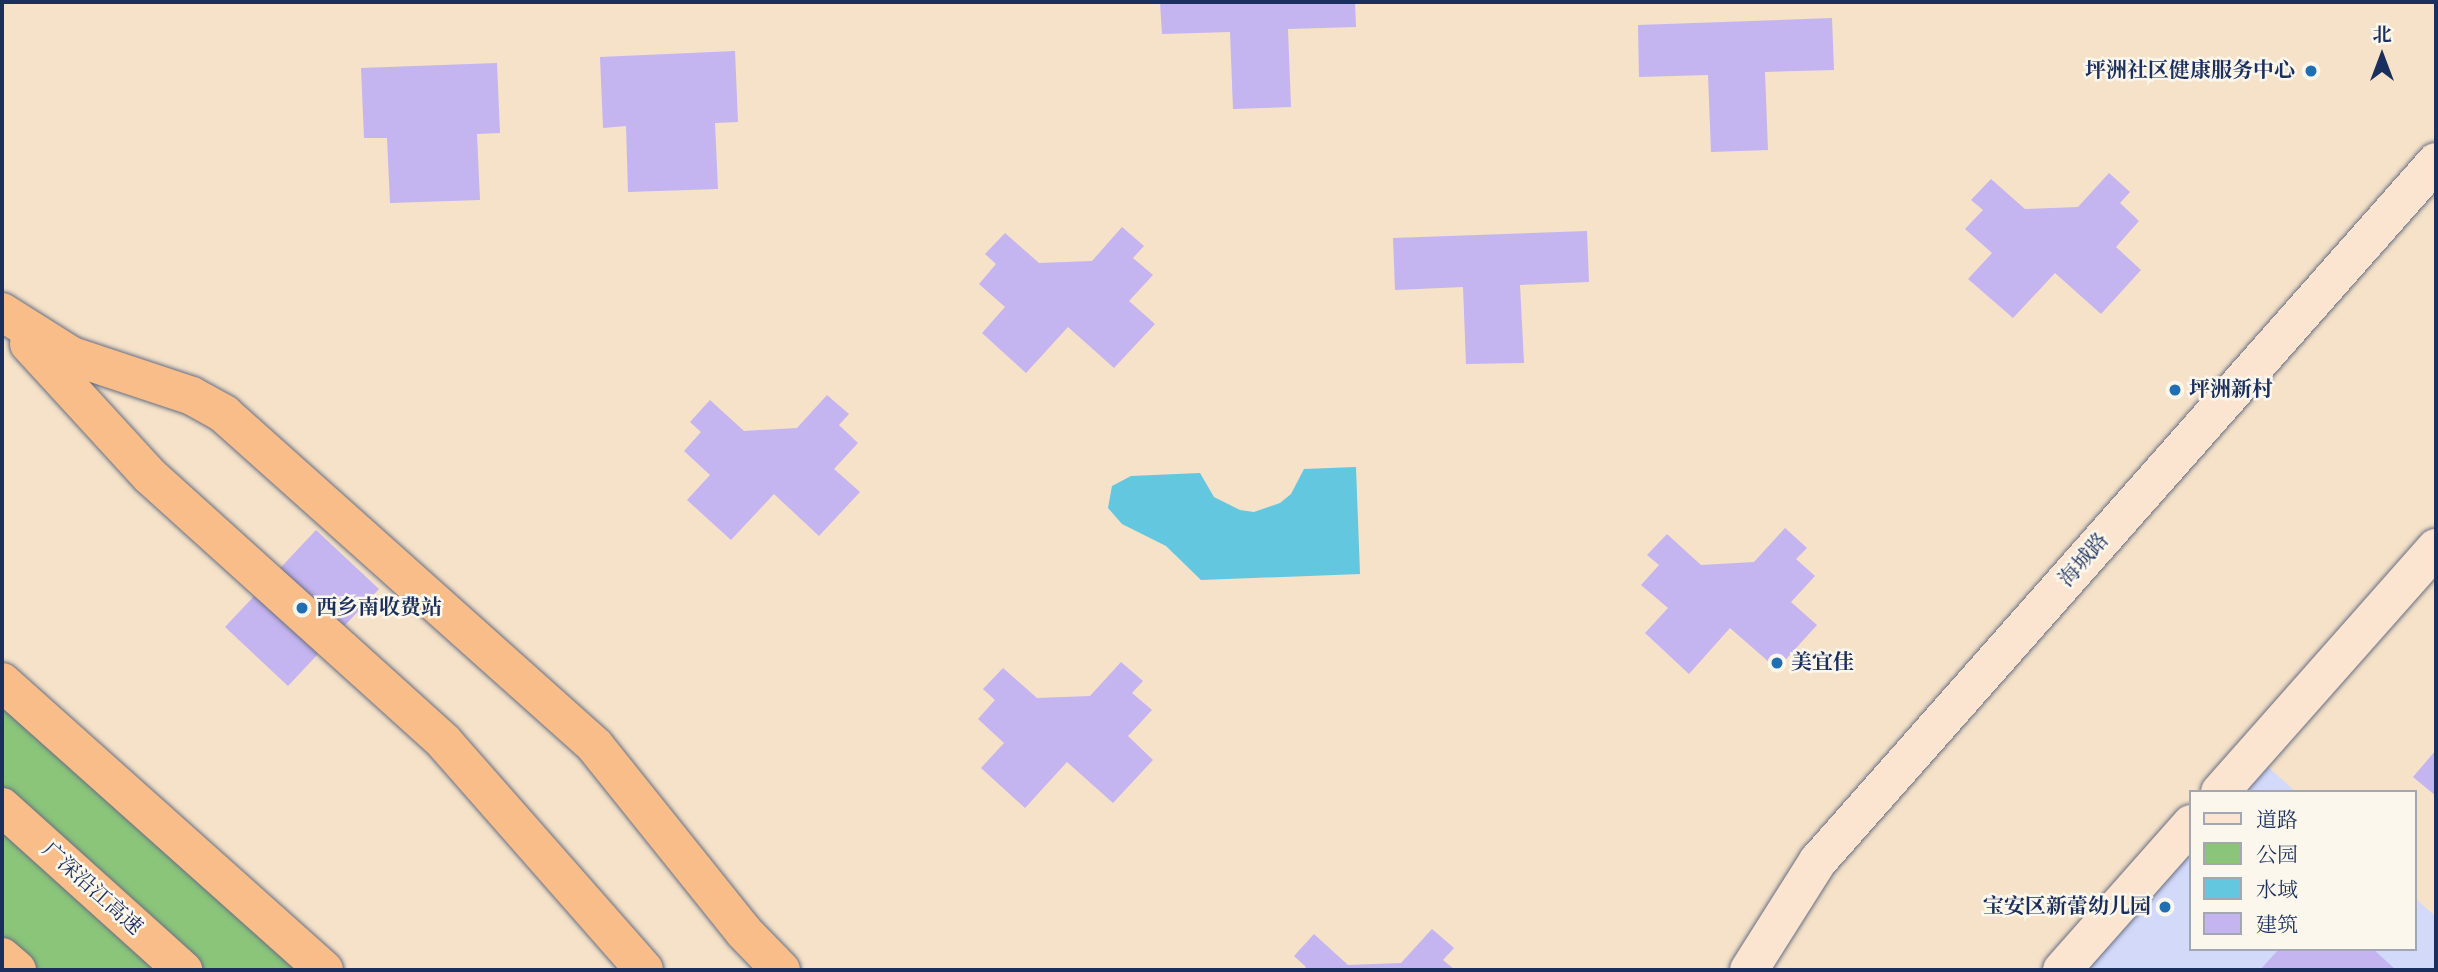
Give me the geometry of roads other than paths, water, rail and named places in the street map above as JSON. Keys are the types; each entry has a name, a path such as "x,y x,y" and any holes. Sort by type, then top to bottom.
{"highway":[{"path":"2,313 150,475 451,749 644,970"},
{"path":"2,313 72,356 192,396 224,414 595,746 744,932 781,970"},
{"path":"2,682 324,970"},
{"name":"广深沿江高速","path":"2,807 183,970"},
{"path":"2,957 17,970"}],"main road":[{"name":"海城路","path":"1749,970 1818,861 2436,162"},
{"path":"2222,790 2436,548"},
{"path":"2062,970 2190,825"}],"water":[{"path":"1356,467 1360,574 1201,580 1166,546 1122,524 1108,508 1112,486 1131,476 1200,473 1214,497 1240,510 1254,512 1280,503 1291,494 1304,469"}],"place":[{"name":"坪洲社区健康服务中心","path":"2311,71"},
{"name":"坪洲新村","path":"2175,390"},
{"name":"西乡南收费站","path":"302,608"},
{"name":"美宜佳","path":"1777,663"},
{"name":"宝安区新蕾幼儿园","path":"2165,907"}]}
